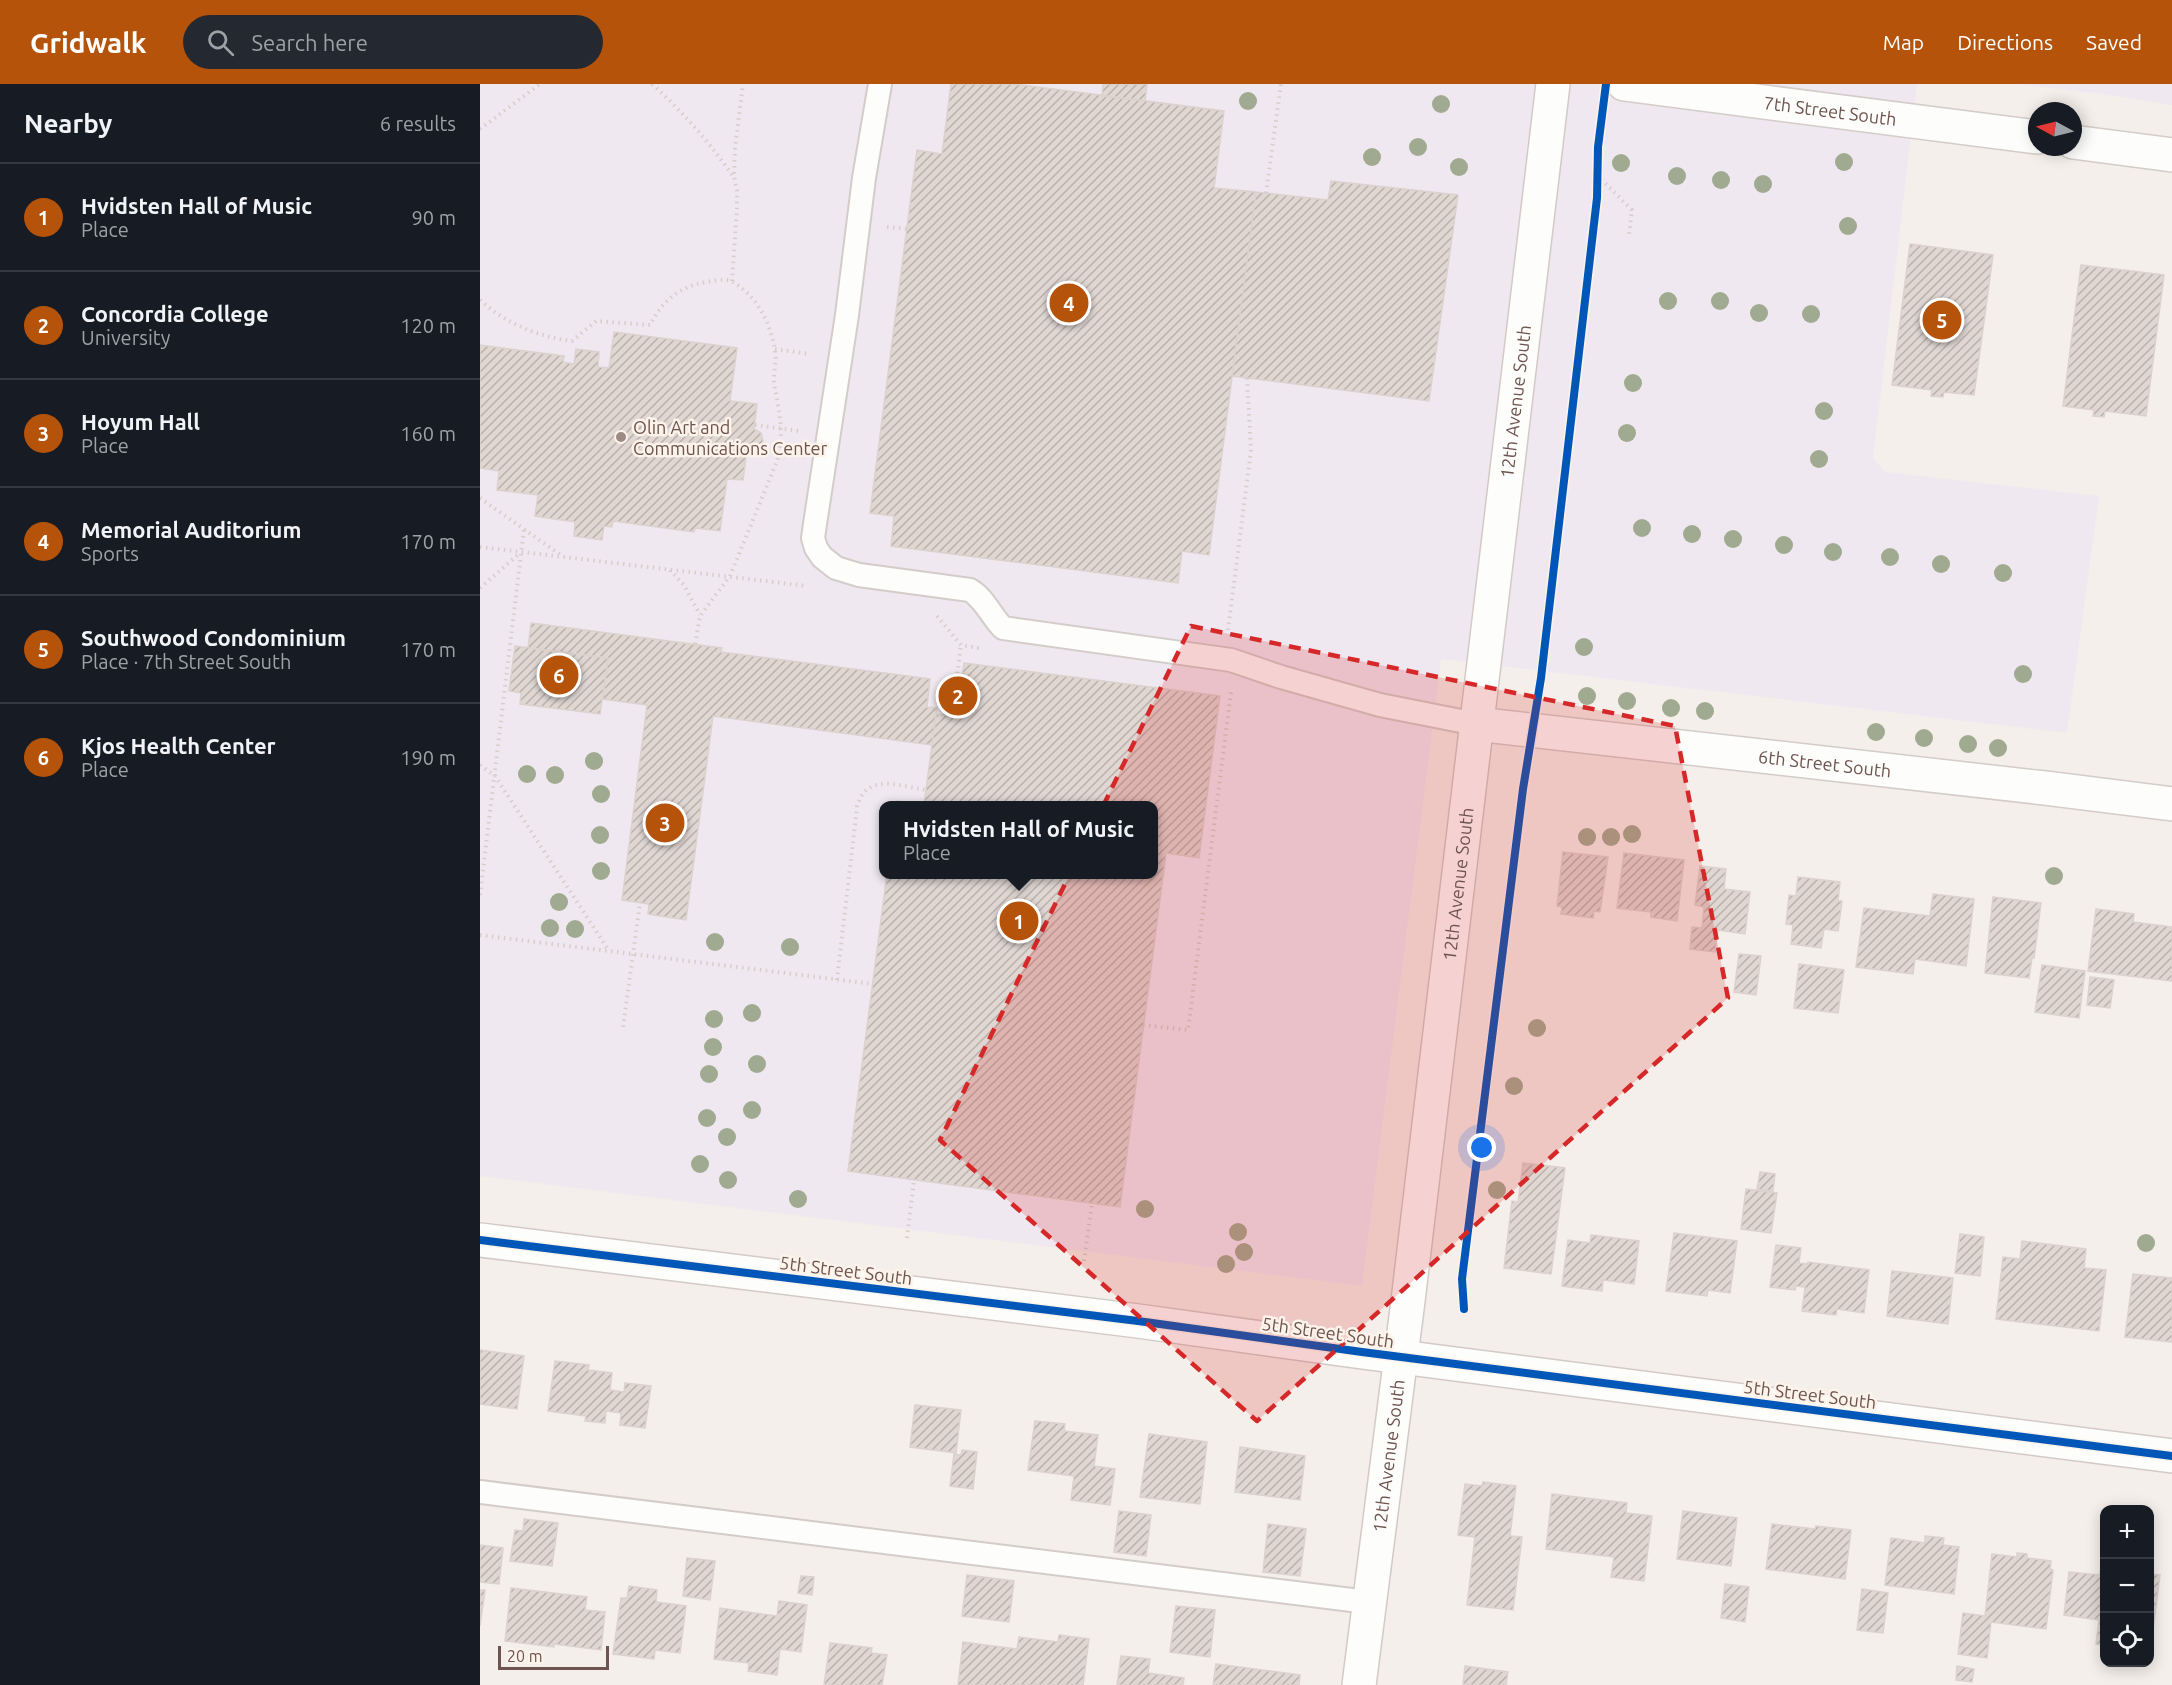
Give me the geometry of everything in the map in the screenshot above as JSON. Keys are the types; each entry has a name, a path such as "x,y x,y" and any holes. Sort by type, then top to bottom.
{"street":[{"name":"12th Avenue South","path":"1359,1685 1553,84"},
{"name":"7th Street South","path":"1624,84 2028,136"},
{"path":"2082,143 2172,155"},
{"name":"6th Street South","path":"1476,724 2172,804"},
{"name":"5th Street South","path":"480,1240 1138,1321 2172,1456"}],"lane":[{"path":"880,84 864,178 847,315 813,538 822,557 836,568 859,574 970,590 978,594 994,620 1003,628 1231,660 1281,677 1380,705 1476,724"},
{"path":"480,1492 1368,1602"}],"path":[{"path":"480,129 540,84"},
{"path":"652,84 703,135 734,176"},
{"path":"732,281 737,191 734,176 735,148 743,84"},
{"path":"1266,193 1281,84"},
{"path":"1597,166 1597,186"},
{"path":"1597,175 1632,210 1629,235"},
{"path":"480,300 510,323 551,338 572,341 596,321 650,325 663,304 688,286 718,280 732,281 751,298 766,318 775,349 774,380 782,428 781,444 777,461 730,576 700,616 695,645"},
{"path":"1143,1025 1188,1030 1232,682 1228,627 1251,450 1247,378"},
{"path":"755,425 828,435"},
{"path":"480,498 563,557"},
{"path":"480,895 524,529"},
{"path":"480,547 812,586"},
{"path":"480,588 521,552"},
{"path":"670,570 684,585 700,616"},
{"path":"936,615 961,645 983,648"},
{"path":"952,715 961,645"},
{"path":"480,765 495,776 609,952"},
{"path":"837,980 860,794 874,785 883,784 926,790"},
{"path":"623,1027 640,903"},
{"path":"480,935 873,984"},
{"path":"907,1238 914,1180"},
{"path":"1084,1261 1092,1203"}],"highlighted area":[{"path":"1191,626 1675,726 1728,998 1257,1421 940,1140"}],"shaded area":[{"path":"480,84 1917,84 1873,458 1885,472 2099,496 2067,733 1441,659 1362,1286 480,1176"},
{"path":"2020,84 2172,84 2172,105 2102,94"}],"building":[{"path":"951,84 1014,84 1224,111 1214,188 1256,192 1209,555 1182,551 1178,583 891,546 894,516 870,513 917,150 942,154"},
{"path":"1103,84 1147,84 1145,101 1102,96"},
{"path":"1331,181 1458,195 1429,401 1232,376 1256,192 1328,200"},
{"path":"1910,244 1993,255 1974,395 1944,392 1943,397 1931,396 1932,390 1892,385"},
{"path":"2081,265 2164,275 2146,416 2105,411 2104,417 2093,416 2094,410 2063,406"},
{"name":"Olin Art and Communications Center","path":"614,332 737,348 730,401 757,404 754,429 761,433 763,441 760,447 747,449 743,480 727,479 720,531 695,528 694,532 613,521 612,527 604,526 602,540 574,536 575,522 535,516 538,495 497,490 499,471 480,468 480,345 564,356 563,362 574,364 576,349 599,352 598,367 609,368"},
{"path":"531,623 722,648 721,652 930,679 927,707 937,708 932,745 713,716 686,920 648,914 649,904 622,900 647,705 603,699 608,658 528,648"},
{"path":"515,646 608,658 600,714 520,704 521,693 509,691"},
{"path":"964,663 1220,696 1199,858 1166,853 1120,1207 848,1171 886,879 1158,879 1158,801 925,801 936,714 956,716"},
{"path":"1563,852 1608,857 1600,912 1594,911 1593,918 1561,914 1562,907 1557,906"},
{"path":"1624,853 1684,860 1677,921 1651,917 1651,912 1617,908"},
{"path":"1700,866 1726,869 1724,889 1750,892 1745,934 1718,930 1715,952 1690,949 1692,927 1702,928 1704,907 1695,905"},
{"path":"1798,877 1840,882 1838,901 1842,901 1838,931 1824,929 1821,948 1791,944 1793,925 1786,924 1789,895 1796,896"},
{"path":"1933,894 1974,899 1966,966 1915,959 1913,974 1856,967 1864,908 1930,916"},
{"path":"1993,897 2041,903 2029,978 1985,973"},
{"path":"2096,909 2134,914 2133,922 2172,927 2172,981 2088,971"},
{"path":"1739,954 1761,956 1756,995 1734,992"},
{"path":"1799,964 1844,970 1838,1013 1794,1008"},
{"path":"2042,965 2085,971 2079,1018 2035,1012"},
{"path":"2090,977 2114,980 2110,1008 2087,1005"},
{"path":"1523,1163 1565,1168 1551,1274 1504,1268 1512,1201 1518,1202"},
{"path":"1760,1172 1775,1174 1773,1191 1757,1189"},
{"path":"1746,1189 1777,1193 1771,1233 1741,1229"},
{"path":"1674,1233 1737,1241 1730,1293 1708,1290 1707,1296 1666,1291"},
{"path":"1960,1234 1984,1237 1980,1276 1955,1273"},
{"path":"1591,1235 1639,1241 1634,1284 1603,1280 1602,1291 1562,1286 1568,1240 1590,1243"},
{"path":"2022,1241 2086,1249 2084,1268 2106,1270 2099,1331 1996,1319 2003,1257 2020,1259"},
{"path":"1776,1245 1801,1248 1799,1263 1808,1264 1808,1262 1869,1270 1864,1313 1837,1309 1836,1315 1802,1311 1805,1287 1796,1286 1795,1290 1770,1287"},
{"path":"1892,1271 1953,1278 1948,1324 1887,1316"},
{"path":"2133,1274 2172,1278 2172,1342 2125,1337"},
{"path":"480,1350 524,1356 517,1409 480,1404"},
{"path":"555,1361 589,1365 588,1370 612,1373 610,1390 624,1392 625,1383 651,1386 645,1428 620,1425 621,1413 606,1411 605,1423 585,1421 586,1416 548,1411"},
{"path":"915,1405 961,1410 956,1453 910,1447"},
{"path":"1035,1421 1065,1424 1064,1431 1098,1435 1094,1466 1115,1469 1110,1505 1071,1500 1074,1476 1028,1470"},
{"path":"1149,1434 1207,1442 1200,1504 1140,1497"},
{"path":"1240,1447 1305,1456 1300,1500 1235,1492"},
{"path":"962,1450 977,1452 973,1489 950,1486 954,1454 961,1455"},
{"path":"1483,1482 1516,1486 1510,1536 1522,1537 1513,1610 1467,1605 1475,1537 1458,1535 1465,1484 1482,1486"},
{"path":"1552,1494 1627,1503 1626,1513 1652,1516 1644,1581 1611,1577 1614,1557 1546,1549"},
{"path":"1119,1511 1151,1515 1146,1556 1114,1552"},
{"path":"1683,1511 1737,1518 1731,1566 1677,1559"},
{"path":"524,1519 558,1523 552,1566 510,1561 515,1530 523,1531"},
{"path":"1268,1524 1306,1529 1300,1576 1263,1572"},
{"path":"1772,1524 1851,1530 1845,1579 1766,1569"},
{"path":"1925,1536 1944,1538 1943,1545 1959,1547 1954,1594 1885,1585 1891,1538 1925,1543"},
{"path":"480,1545 503,1548 499,1584 480,1582"},
{"path":"2017,1553 2027,1554 2027,1558 2051,1561 2050,1569 2053,1570 2046,1629 1991,1622 1987,1658 1958,1654 1963,1613 1985,1616 1992,1554 2017,1557"},
{"path":"687,1558 715,1561 710,1600 683,1596"},
{"path":"2069,1572 2100,1575 2100,1644 2096,1644 2099,1620 2064,1615"},
{"path":"2154,1574 2160,1575 2154,1622"},
{"path":"967,1575 1014,1581 1009,1622 962,1616"},
{"path":"801,1576 814,1577 812,1595 798,1593"},
{"path":"1725,1584 1749,1587 1745,1622 1721,1618"},
{"path":"629,1586 657,1590 656,1602 686,1606 680,1653 655,1650 654,1659 613,1654 621,1598 627,1598"},
{"path":"511,1588 587,1597 585,1610 605,1612 601,1650 505,1641"},
{"path":"1862,1589 1888,1593 1883,1633 1857,1630"},
{"path":"480,1590 485,1590 480,1626"},
{"path":"779,1601 807,1605 801,1652 780,1649 777,1675 748,1671 749,1663 714,1659 720,1608 777,1616"},
{"path":"1176,1606 1215,1610 1210,1657 1170,1652"},
{"path":"1059,1635 1089,1639 1083,1685 958,1685 963,1642 1017,1649 1019,1637 1058,1642"},
{"path":"830,1643 872,1648 871,1653 887,1655 882,1685 824,1685"},
{"path":"1121,1656 1150,1659 1148,1673 1184,1678 1183,1685 1117,1685"},
{"path":"1216,1664 1300,1675 1299,1685 1213,1685"},
{"path":"1465,1666 1508,1672 1506,1685 1463,1685"},
{"path":"1957,1666 1974,1669 1972,1682 1956,1680"}],"cycle path":[{"path":"1464,1309 1462,1279 1523,789 1541,678 1597,198 1598,147 1606,84"},
{"path":"480,1240 1138,1321 2172,1456"}],"place":[{"name":"Memorial Auditorium","path":"1069,303"},
{"name":"Southwood Condominium","path":"1942,320"},
{"name":"Olin Art and Communications Center","path":"621,437"},
{"name":"Kjos Health Center","path":"559,675"},
{"name":"Concordia College","path":"958,696"},
{"name":"Hoyum Hall","path":"665,823"},
{"name":"Hvidsten Hall of Music","path":"1019,921"}]}
